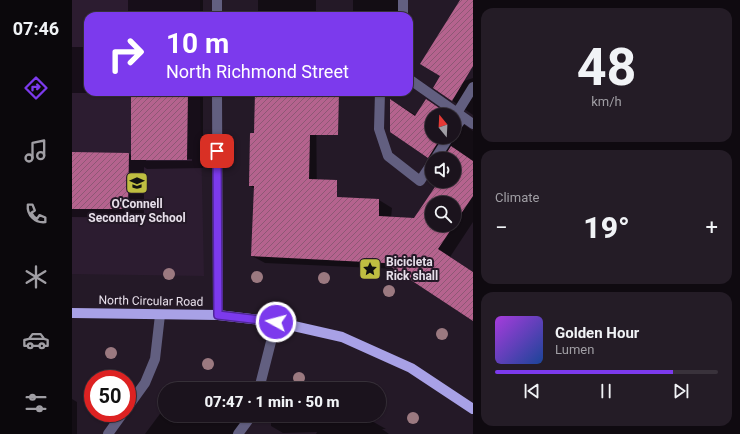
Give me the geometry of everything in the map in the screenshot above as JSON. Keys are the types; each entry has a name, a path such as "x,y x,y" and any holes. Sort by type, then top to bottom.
{"main road":[{"name":"North Circular Road","path":"72,313 218,315 276,322 342,337 411,368 473,409"}],"street":[{"path":"217,0 217,12"},
{"path":"403,0 403,12"},
{"path":"413,82 450,108"},
{"path":"461,113 473,87"},
{"path":"217,96 218,315"},
{"path":"380,96 380,129 388,156 420,180 425,173"},
{"path":"461,116 473,124"},
{"path":"136,396 145,383 155,359 160,315"},
{"path":"261,382 276,322"},
{"path":"108,434 117,422"},
{"path":"238,434 247,422"}],"shaded area":[{"name":"O'Connell Secondary School","path":"72,0 200,0 200,12 84,12 84,96 200,96 204,276 72,274"}],"building":[{"path":"460,0 473,0 473,66 452,101 433,88 440,76 420,64"},
{"path":"131,96 188,96 187,160 131,160"},
{"path":"255,96 339,96 338,135 310,135 309,179 337,180 337,197 379,199 379,216 414,218 425,202 425,232 449,232 438,249 473,272 473,321 385,263 251,256 254,186 249,186 250,133 254,133"},
{"path":"390,99 415,116 426,99 439,108 425,108 425,144 437,144 432,152 425,152 425,156 390,132"},
{"path":"451,146 460,152 447,152"},
{"path":"72,152 129,153 128,209 72,209"},
{"path":"461,153 473,161 473,196 461,214 461,196 429,196 434,188 461,188"}],"place":[{"name":"O'Connell Secondary School","path":"137,183"},
{"name":"Bicicleta Rick shall","path":"370,269"}],"route":[{"path":"217,151 218,315 276,322"}]}
